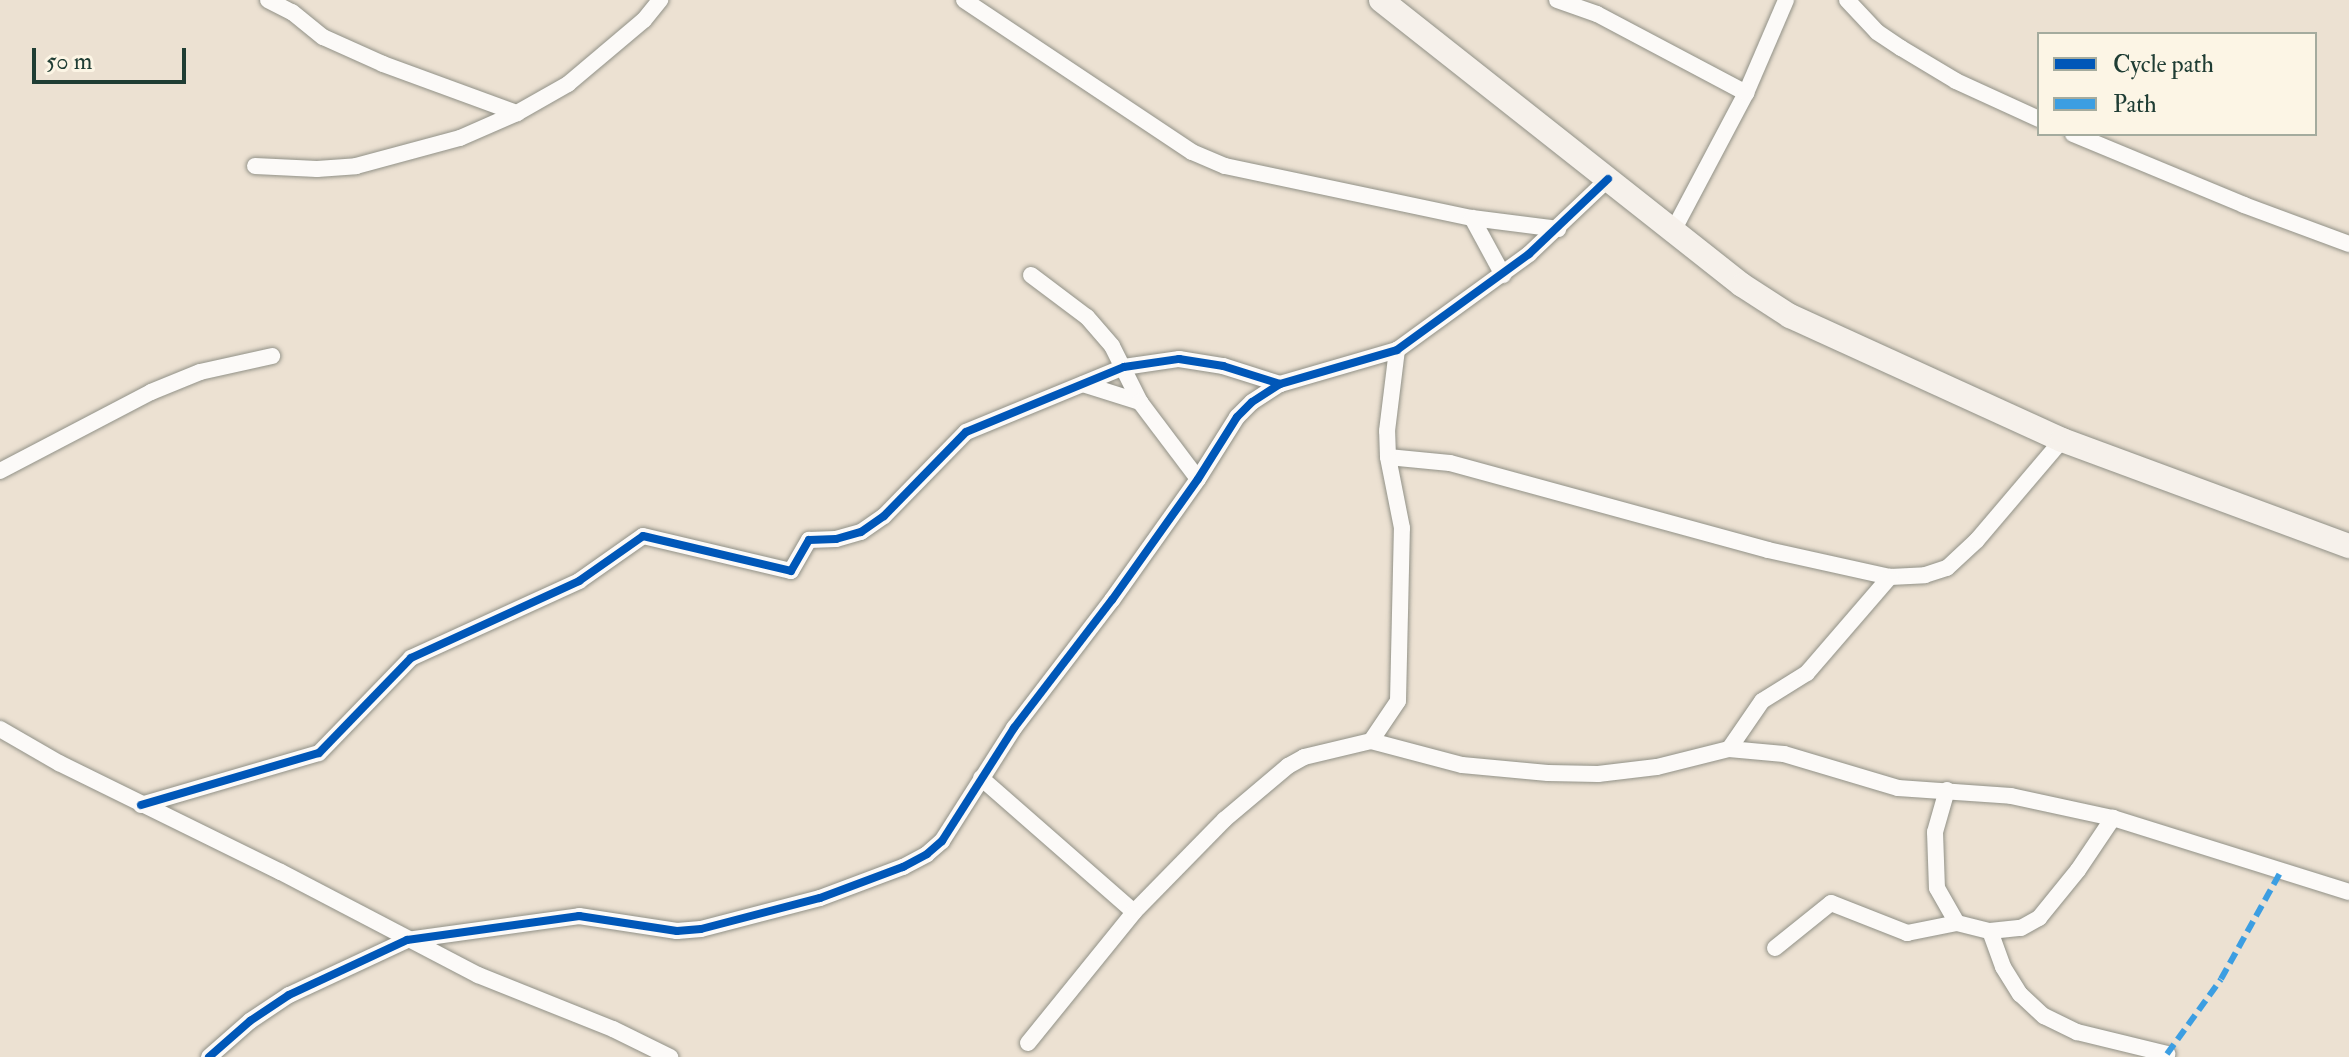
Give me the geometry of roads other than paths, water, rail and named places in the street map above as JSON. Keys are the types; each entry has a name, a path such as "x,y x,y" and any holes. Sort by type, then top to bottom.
{"street":[{"path":"268,0 292,12 323,37 383,64 517,113"},
{"path":"255,166 356,166 460,138 517,113 568,84 644,20 660,0"},
{"path":"964,0 1192,152 1225,166 1472,218 1558,229"},
{"path":"1381,0 1742,285 1790,316 2062,440 2349,546"},
{"path":"1557,0 1597,14 1746,93"},
{"path":"1673,231 1746,93 1786,0"},
{"path":"1847,0 1877,32 1912,55 1956,81 2037,118"},
{"path":"2078,136 2244,205 2349,244"},
{"path":"209,1057 289,995 407,940 579,916 677,931 701,929 820,898 903,867 927,854 942,841 981,778 1198,479 1237,417 1252,402 1280,384 1397,350 1503,275 1558,229 1608,179"},
{"path":"1472,218 1503,275"},
{"path":"1031,275 1087,317 1124,367 1140,402 1198,479"},
{"path":"1371,741 1398,701 1402,528 1388,457 1387,406 1397,350"},
{"path":"0,471 151,392 200,372 272,356"},
{"path":"141,805 319,753 411,658 579,581 643,536 791,571 809,540 836,539 861,532 884,516 966,432 1124,367 1179,359 1223,366 1280,384"},
{"path":"1083,384 1140,402"},
{"path":"1388,457 1450,463 1768,550 1890,577 1925,575 1947,568 1977,540 2062,440"},
{"path":"1729,749 1762,701 1807,673 1890,577"},
{"path":"0,729 141,805 281,872 478,975 613,1029 670,1057"},
{"path":"1028,1043 1134,912 1224,820 1288,766 1318,753 1371,741 1462,765 1548,773 1598,774 1657,767 1729,749 1784,754 1898,788 2011,796 2113,818 2349,892"},
{"path":"981,778 1134,912"},
{"path":"1947,790 1935,832 1933,856 1937,888 1957,923"},
{"path":"1775,948 1831,903 1907,933 1957,923 1990,931 2021,928 2039,918 2078,870 2113,818"},
{"path":"1990,931 2003,967 2020,994 2044,1016 2077,1032 2167,1054 2166,1057"}]}
